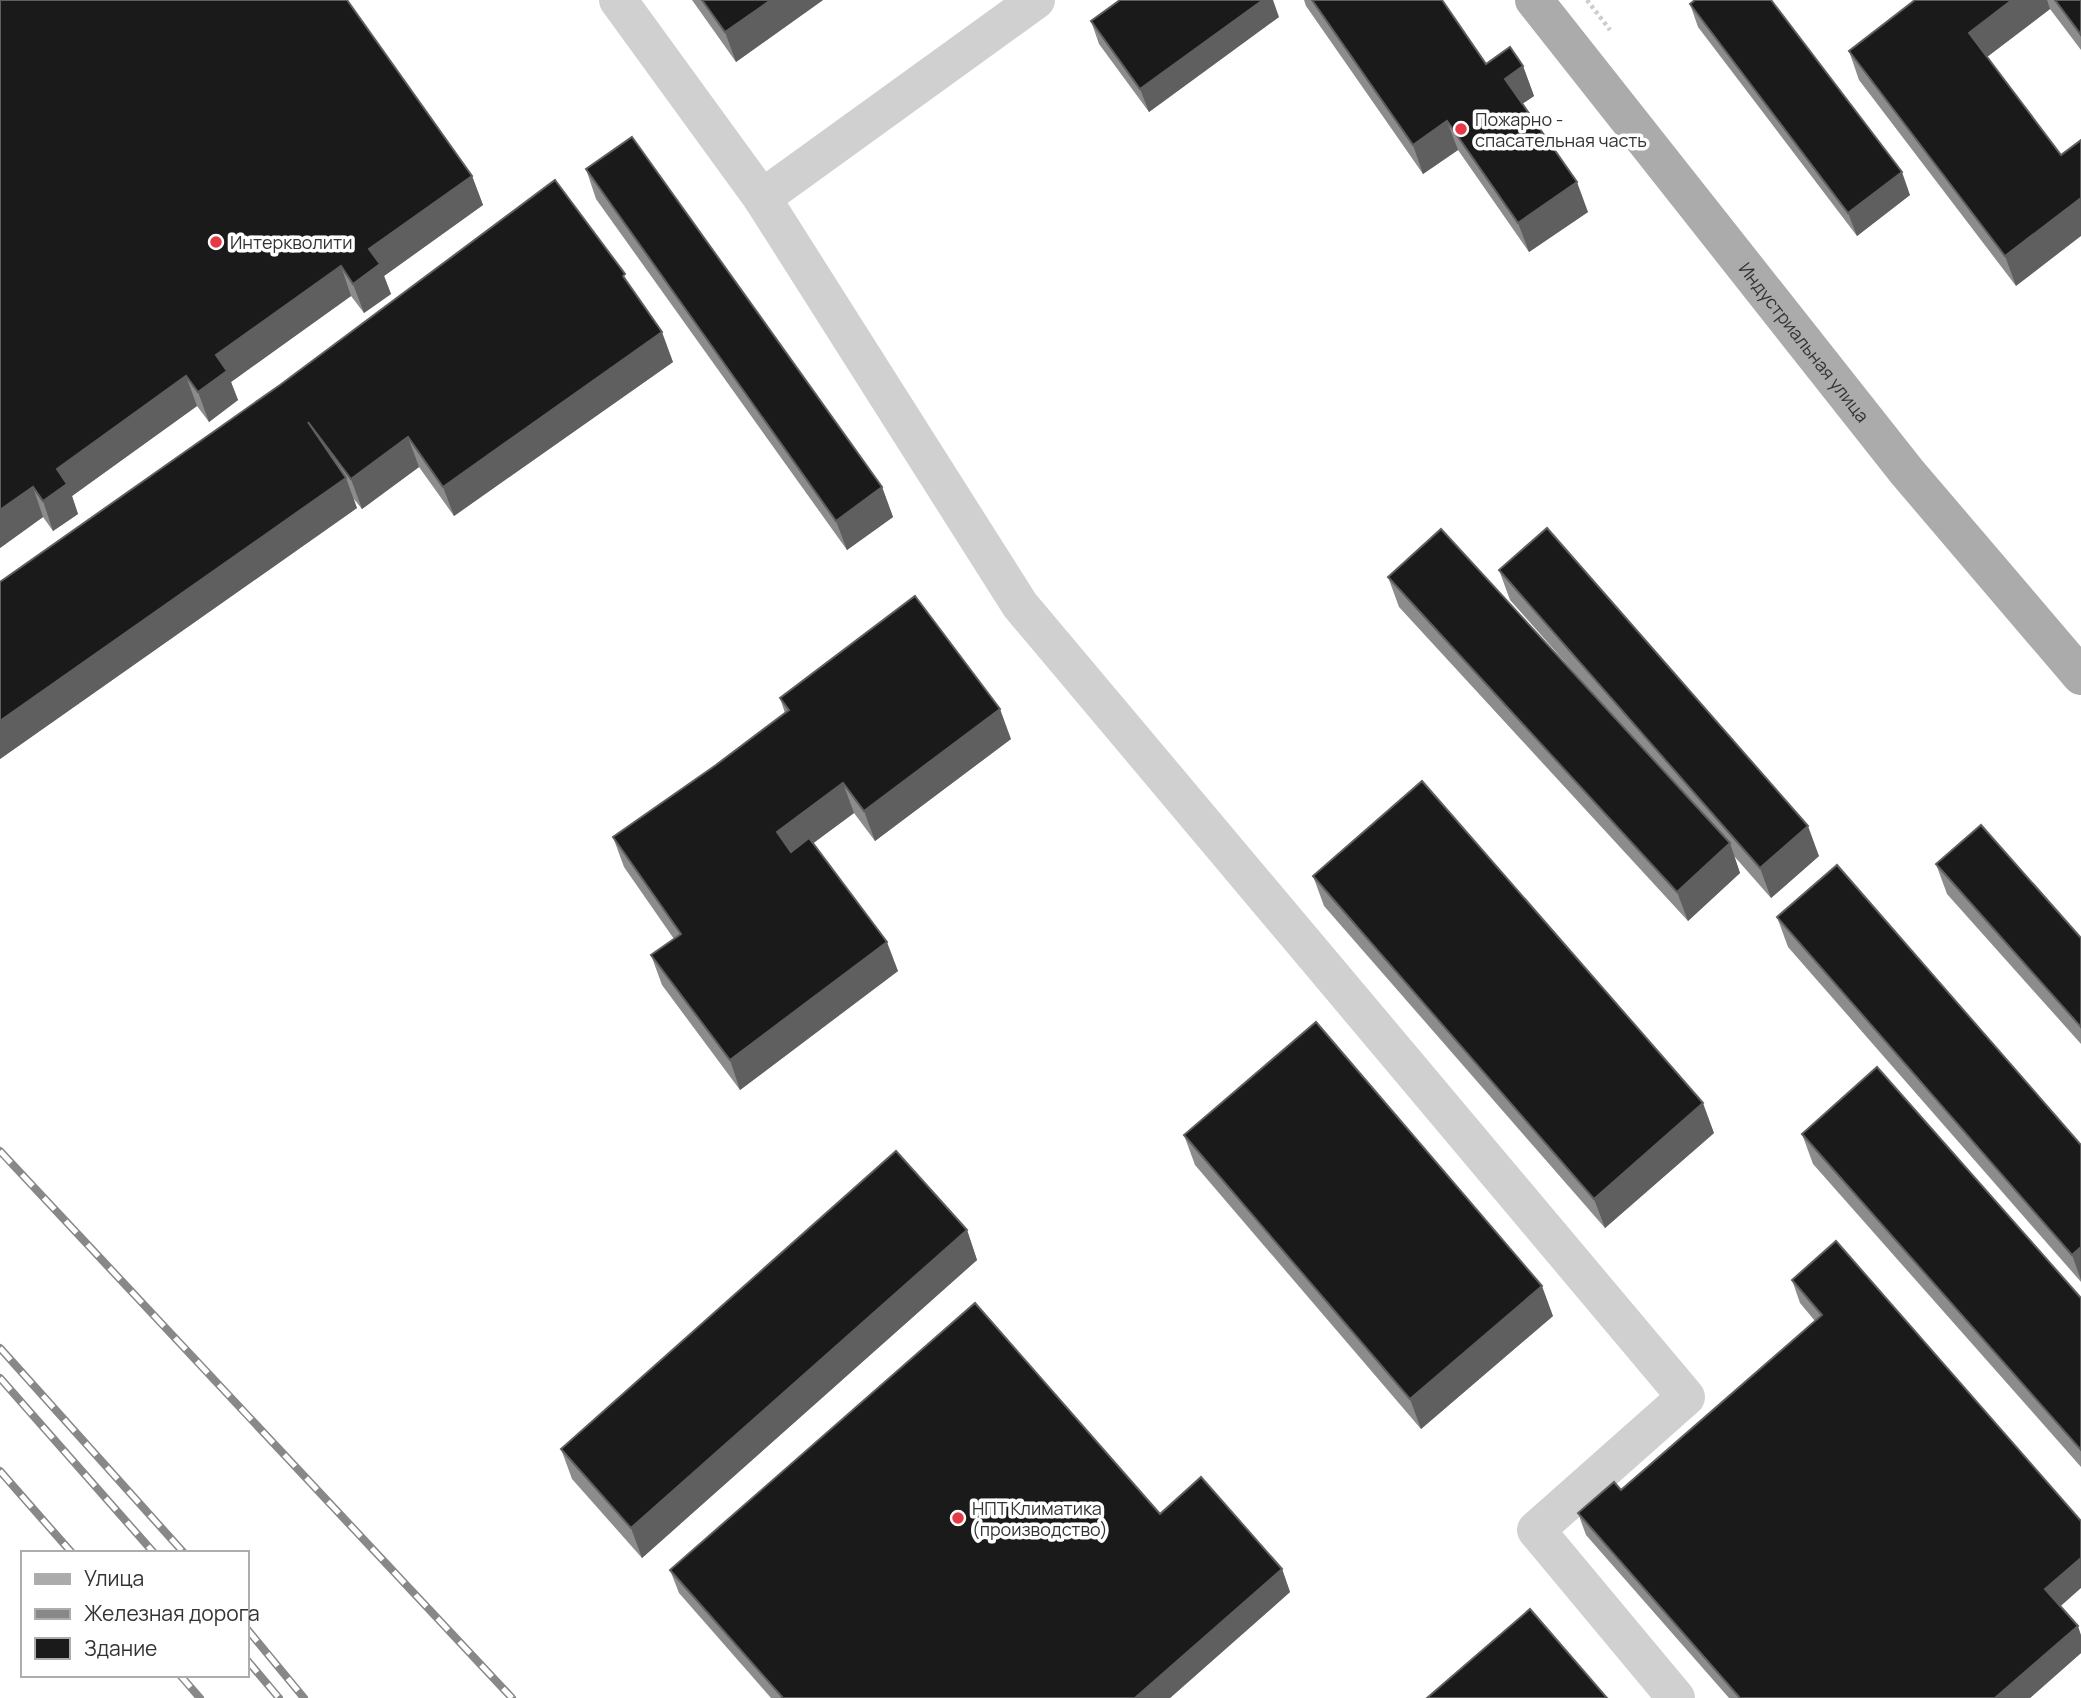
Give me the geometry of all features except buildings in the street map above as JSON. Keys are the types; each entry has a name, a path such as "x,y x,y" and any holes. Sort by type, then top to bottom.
{"main road":[{"name":"Индустриальная улица","path":"1534,0 1907,472 2081,676"}],"lane":[{"path":"618,0 762,198 1020,605 1686,1397 1536,1530 1676,1698"},
{"path":"762,198 1036,0"}],"railway":[{"path":"0,1151 512,1698"},
{"path":"0,1348 182,1551"},
{"path":"0,1378 152,1551"},
{"path":"0,1471 70,1551"},
{"path":"248,1630 304,1698"},
{"path":"248,1661 279,1698"},
{"path":"182,1677 200,1698"}],"place":[{"name":"Пожарно - спасательная часть","path":"1461,129"},
{"name":"Интеркволити","path":"216,242"},
{"name":"НПТ Климатика (производство)","path":"958,1518"}]}
